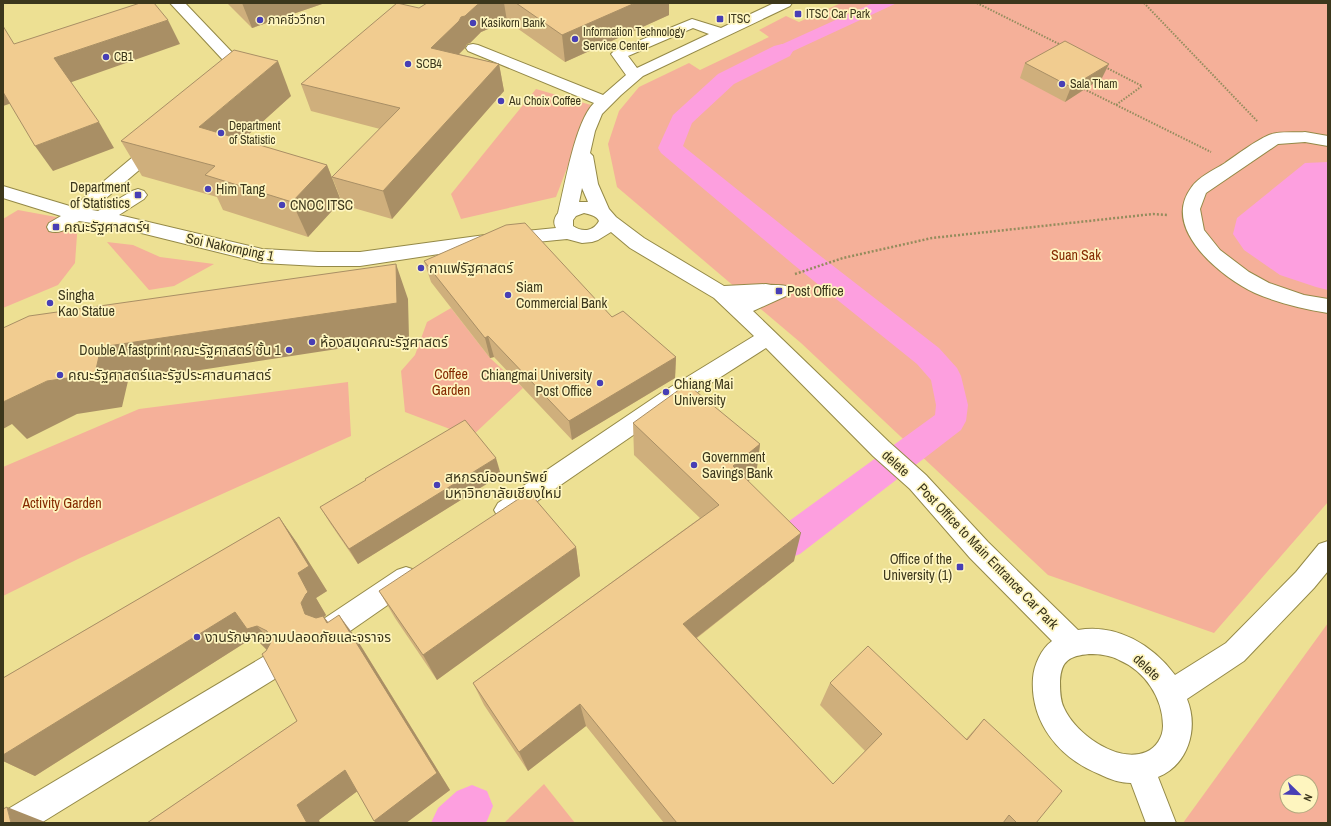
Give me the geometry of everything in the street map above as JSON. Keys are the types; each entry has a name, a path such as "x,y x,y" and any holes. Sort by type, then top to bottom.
{"street":[{"path":"177,3 244,73 226,88"},
{"path":"571,226 587,131 595,112 634,76 785,3"},
{"path":"634,76 618,54 692,23 722,33"},
{"path":"472,48 605,102"},
{"path":"77,213 167,137"},
{"path":"1328,141 1304,137 1274,139 1209,181 1198,190 1190,209 1195,231 1213,255 1242,277 1262,288 1302,302 1328,306"},
{"path":"571,226 591,236 603,230 604,215 590,189 585,166 584,148"},
{"path":"77,213 102,218 138,195"},
{"path":"9,196 76,214 56,227"},
{"name":"Soi Nakornping 1","path":"9,196 262,256 318,259 360,259 485,241 571,226"},
{"path":"571,226 582,207 596,208 638,243 674,266"},
{"path":"571,226 674,266"},
{"name":"Post Office to Main Entrance Car Park","path":"674,266 730,301 881,449 918,482 979,550 1073,644"},
{"path":"730,301 786,282"},
{"path":"491,520 669,399 768,337"},
{"path":"1171,694 1235,652 1305,580 1328,552"},
{"path":"334,627 426,565"},
{"path":"1094,640 1117,645 1138,656 1157,673 1171,694 1178,717 1177,736 1170,752 1156,764 1140,768 1118,767 1092,757 1069,740 1053,717 1046,693 1047,671 1053,658 1061,649 1073,644 1094,640"},
{"path":"13,823 276,662"},
{"path":"1140,768 1160,823"}],"path":[{"path":"977,3 1066,48"},
{"path":"1144,3 1274,139"},
{"path":"1101,65 1142,86 1116,106"},
{"path":"1084,89 1236,164"},
{"path":"786,282 843,258 932,238 1154,214 1192,216"}],"shaded area":[{"name":"Chiang Mai University","path":"3,3 1328,3 1328,823 3,823"},
{"path":"873,3 897,3 748,72 735,69 776,47"},
{"path":"1328,162 1328,290 1280,275 1244,250 1233,234 1237,218 1305,163"}],"green space":[{"name":"Suan Sak","path":"841,3 1328,3 1328,502 1214,633 1048,575 801,343 617,187 608,144 619,111 639,87 689,63 700,70 769,37 759,30 786,16 799,22"},
{"path":"536,89 591,105 556,197 461,219 451,194"},
{"path":"18,210 78,221 75,263 58,285 3,308 3,219"},
{"path":"107,242 133,245 160,257 214,264 174,286 149,290"},
{"name":"Coffee Garden","path":"451,308 490,358 523,388 471,437 405,412 401,371 415,355 427,322"},
{"name":"Activity Garden","path":"348,382 351,436 80,558 3,596 3,467 139,409"},
{"path":"1328,623 1328,823 1183,823"},
{"path":"544,784 575,823 504,823"}],"building":[{"path":"140,3 154,3 168,20 54,58 99,122 35,146 3,92 3,26 14,44"},
{"path":"397,3 419,8 427,3 481,3 465,16 461,17 459,21 431,48 499,64 383,191 332,177 400,108 301,84"},
{"path":"516,3 635,3 562,35"},
{"path":"1065,41 1109,64 1071,87 1025,63"},
{"path":"234,50 278,61 199,127 327,165 292,202 205,175 215,166 121,141"},
{"path":"525,223 612,317 623,311 676,357 569,421 488,336 485,338 424,261 506,225"},
{"path":"396,264 397,303 101,347 95,374 47,381 3,402 3,328 29,316"},
{"path":"687,384 760,444 733,466 801,533 683,624 833,784 882,734 830,683 868,646 967,740 984,719 1062,791 1036,823 1017,823 1009,815 1003,823 677,823 580,704 519,752 473,683 719,505 633,423"},
{"path":"465,420 496,458 349,549 320,507"},
{"path":"529,492 576,547 423,655 379,591"},
{"path":"279,517 309,566 298,573 308,592 301,603 305,614 316,618 323,616 327,623 339,615 437,773 374,821 345,770 297,805 307,823 147,823 297,721 262,654 266,651 271,642 267,631 257,626 247,629 235,612 3,755 3,678"},
{"path":"7,807 11,823 3,823 3,809"}],"waterway":[{"path":"782,51 726,79 681,120 670,148 804,258 928,356 946,376 952,405 950,421 787,543"},
{"path":"453,823 472,806"}],"place":[{"name":"ITSC Car Park","path":"798,14"},
{"name":"ITSC","path":"720,19"},
{"name":"ภาคชีววืทยา","path":"260,20"},
{"name":"Kasikorn Bank","path":"473,23"},
{"name":"Information Technology Service Center","path":"575,39"},
{"name":"CB1","path":"106,57"},
{"name":"SCB4","path":"408,64"},
{"name":"Sala Tham","path":"1062,84"},
{"name":"Au Choix Coffee","path":"501,101"},
{"name":"Department of Statistic","path":"221,133"},
{"name":"Him Tang","path":"208,189"},
{"name":"Department of Statistics","path":"138,195"},
{"name":"CNOC ITSC","path":"282,205"},
{"name":"คณะรัฐศาสตร์ฯ","path":"56,227"},
{"name":"กาแฟรัฐศาสตร์","path":"421,268"},
{"name":"Post Office","path":"779,291"},
{"name":"Siam Commercial Bank","path":"508,295"},
{"name":"Singha Kao Statue","path":"50,303"},
{"name":"ห้องสมุดคณะรัฐศาสตร์","path":"312,342"},
{"name":"Double A fastprint คณะรัฐศาสตร์ ชั้น 1","path":"289,350"},
{"name":"คณะรัฐศาสตร์และรัฐประศาสนศาสตร์","path":"60,375"},
{"name":"Chiangmai University Post Office","path":"600,383"},
{"name":"Chiang Mai University","path":"666,392"},
{"name":"Government Savings Bank","path":"694,465"},
{"name":"สหกรณ์ออมทรัพย์ มหาวิทยาลัยเชียงใหม่","path":"437,485"},
{"name":"Office of the University (1)","path":"960,567"},
{"name":"งานรักษาความปลอดภัยและจราจร","path":"197,637"}]}
